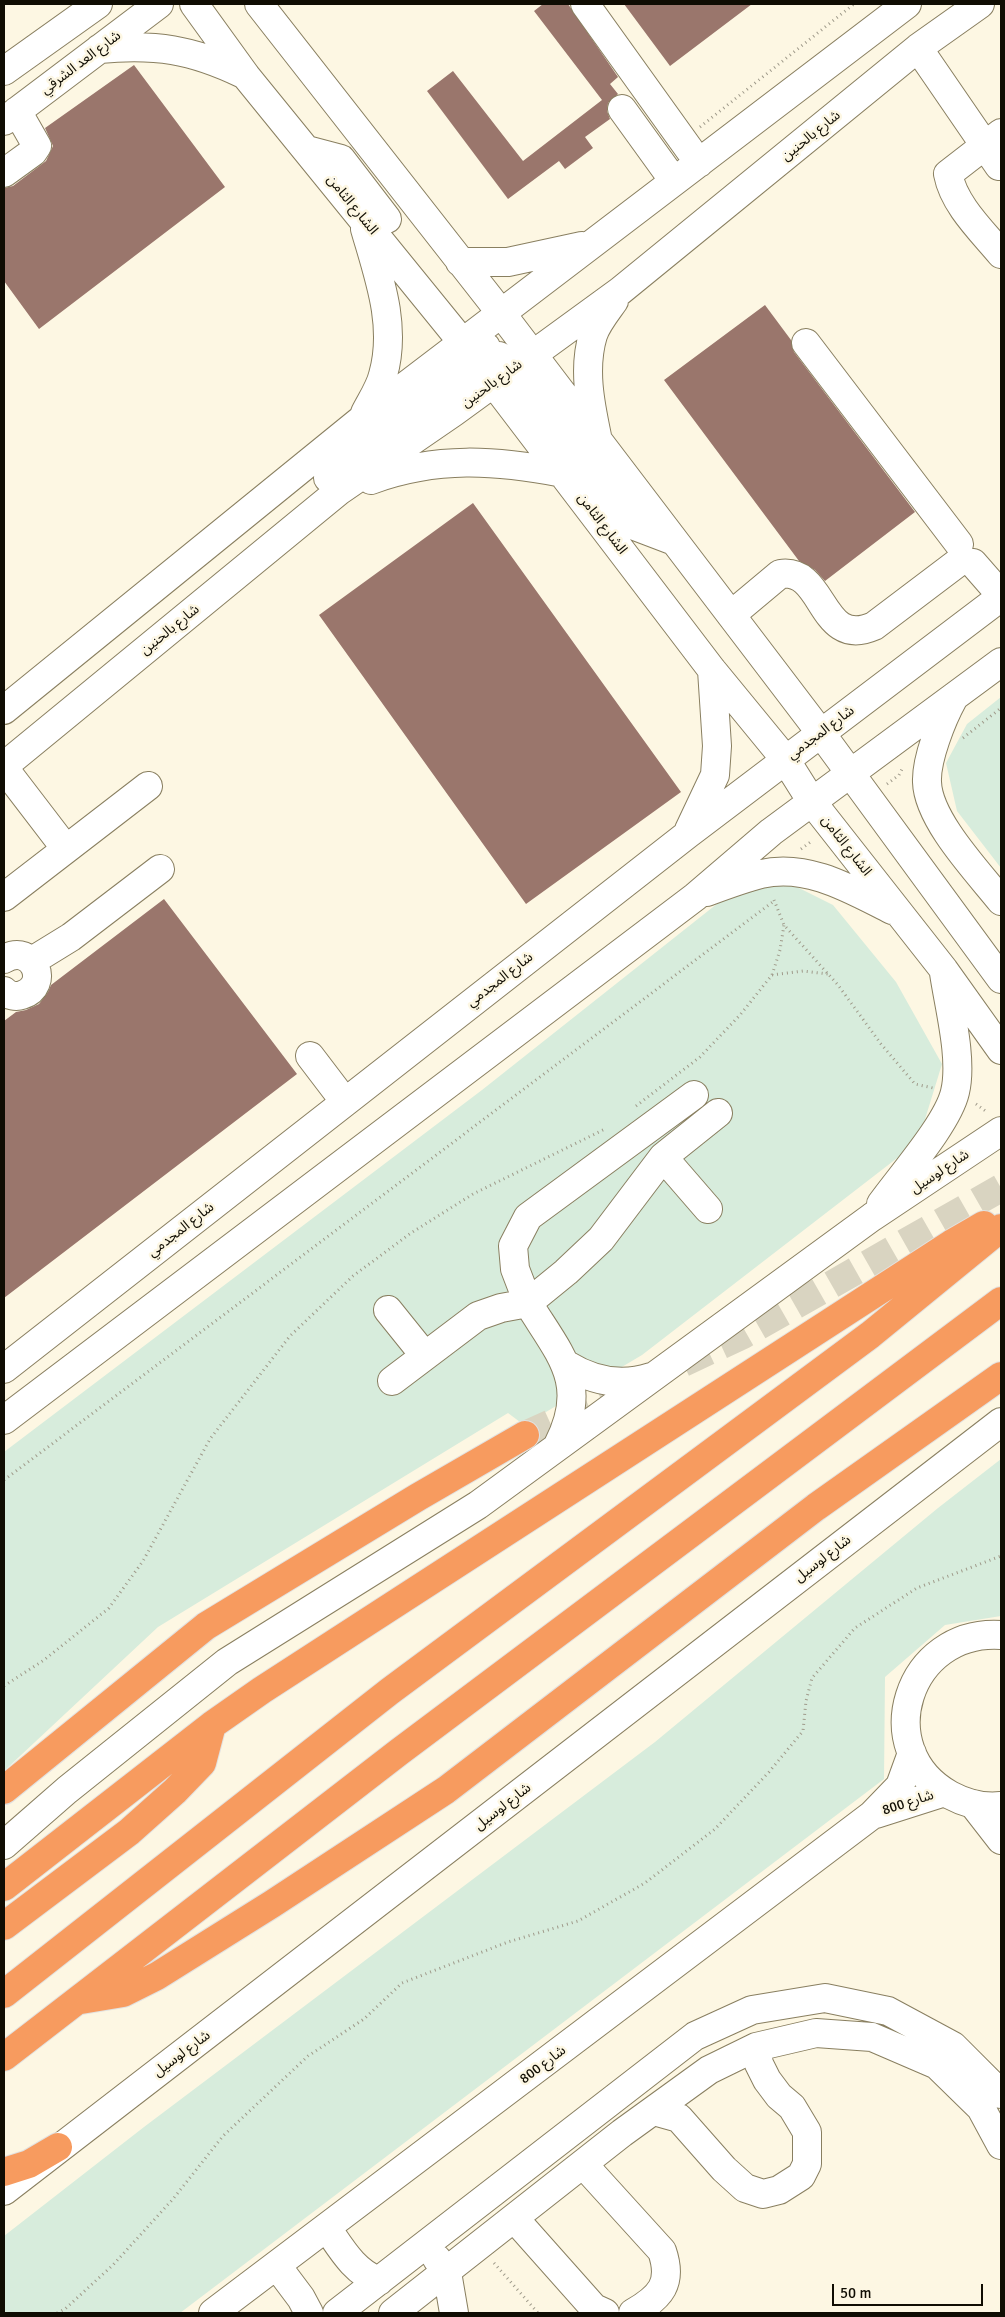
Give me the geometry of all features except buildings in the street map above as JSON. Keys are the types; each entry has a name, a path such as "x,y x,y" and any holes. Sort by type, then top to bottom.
{"highway":[{"path":"4,1887 212,1725 322,1649 951,1244 1001,1218"},
{"path":"4,1994 390,1691 870,1335 1001,1228"},
{"path":"4,2057 399,1752 1001,1301"},
{"path":"77,2001 123,1993 157,1976 281,1898 446,1790 816,1507 1001,1376"},
{"path":"4,1790 206,1626 418,1497 525,1435"},
{"path":"4,1926 129,1832 176,1791 202,1763 212,1725"},
{"path":"4,2172 29,2164 58,2147"}],"street":[{"name":"شارع العد الشرقي","path":"10,116 159,4"},
{"name":"الشارع الثامن","path":"194,4 246,76 362,218 495,347 598,442 991,959 1001,979"},
{"name":"الشارع الثامن","path":"259,4 460,262 495,347 563,473 712,670 785,759 812,802 944,970 1001,1050"},
{"path":"279,4 284,35"},
{"path":"585,4 699,163"},
{"name":"شارع بالحنين","path":"4,710 361,420 495,347 620,290 918,48 980,4"},
{"path":"4,71 86,8"},
{"name":"شارع بالحنين","path":"4,767 339,491 454,412 495,347 593,243 699,163 895,9"},
{"path":"99,49 149,47 176,51 211,59 246,76"},
{"path":"918,48 996,147 948,174 951,187 961,204 1001,254"},
{"path":"622,110 674,181"},
{"path":"4,173 33,152 37,146 10,116"},
{"path":"306,150 341,159 495,347 632,525 674,541"},
{"path":"301,523 300,499 495,347 627,235 651,199"},
{"path":"361,420 383,377 389,345 388,314 362,218"},
{"path":"460,262 508,262 548,255 593,243"},
{"path":"598,442 590,402 588,368 594,333 620,290"},
{"path":"806,343 963,557 1001,596"},
{"path":"339,491 400,469 446,462 514,464 563,473"},
{"path":"731,615 780,574 790,572 800,576 807,583 834,622 850,630 867,629 874,626 963,557"},
{"name":"شارع المجدمي","path":"4,1369 688,834 1001,596"},
{"path":"4,1420 695,897 771,832 851,775 1001,662"},
{"path":"688,834 715,775 716,717 712,670"},
{"path":"953,698 928,760 926,783 932,807 967,859 1001,901"},
{"path":"4,767 66,849"},
{"path":"4,898 148,786"},
{"path":"32,961 71,938 160,869"},
{"path":"695,897 761,874 780,872 812,874 851,889 900,915"},
{"path":"4,958 19,955 32,961 37,973 37,980 31,990 19,996 4,991"},
{"path":"872,1217 940,1123 955,1093 958,1067 944,970"},
{"path":"310,1056 345,1102"},
{"path":"558,1445 569,1420 572,1406 570,1378 566,1365 528,1304 515,1269 513,1246 528,1217 694,1095"},
{"path":"392,1381 478,1316 501,1308 528,1304 601,1239 663,1156 718,1113"},
{"name":"شارع لوسيل","path":"4,1844 74,1784 227,1662 478,1505 872,1217 995,1122"},
{"path":"663,1156 708,1209"},
{"path":"388,1310 425,1356"},
{"path":"566,1365 591,1378 617,1382 638,1380 657,1375"},
{"name":"شارع لوسيل","path":"4,2191 58,2147 212,2031 1001,1422"},
{"path":"1001,1635 985,1634 963,1639 942,1649 925,1665 913,1685 907,1707 906,1731 912,1753 920,1768 945,1792 973,1804 1001,1806"},
{"name":"شارع 800","path":"213,2313 872,1815 900,1786 912,1753"},
{"name":"شارع 800","path":"872,1815 945,1792"},
{"path":"973,1804 1001,1840"},
{"path":"337,2313 602,2106 695,2036 752,2010 825,1998 888,2011 953,2046 1001,2094"},
{"path":"393,2313 622,2133 709,2070 756,2048 816,2033 872,2037 936,2065 982,2108 1001,2145"},
{"path":"654,2111 679,2118 724,2169 745,2188 763,2194 779,2190 801,2176 807,2164 807,2132 792,2107 778,2096 766,2080 759,2064 756,2048"},
{"path":"602,2106 622,2133"},
{"path":"582,2164 662,2250 668,2268 667,2280 650,2303 633,2313"},
{"path":"514,2218 594,2308 605,2313"},
{"path":"327,2228 352,2262 370,2278 379,2281"},
{"path":"426,2244 447,2272 454,2313"},
{"path":"277,2266 301,2298 309,2313"}],"path":[{"path":"683,140 854,4"},
{"path":"959,744 965,736 1001,708"},
{"path":"780,872 774,901 784,925 828,974 881,1044 916,1084 955,1093 983,1107 995,1122"},
{"path":"4,1480 774,901"},
{"path":"772,975 803,971 828,974"},
{"path":"57,2313 65,2309 113,2266 173,2199 223,2136 308,2056 364,2020 402,1983 508,1942 578,1921 645,1883 715,1829 769,1772 802,1731 806,1701 812,1678 855,1628 917,1588 1001,1556"},
{"path":"478,2246 538,2313"}],"green space":[{"path":"1001,697 1001,868 957,811 946,763 967,724"},
{"path":"761,869 833,905 896,982 942,1064 918,1142 642,1355 524,1425 508,1413 158,1627 4,1771 4,1452 482,1090"},
{"path":"1001,1459 1001,1616 945,1625 885,1677 884,1779 180,2313 4,2313 4,2236 144,2127 655,1742 938,1508"}],"tunnel":[{"path":"683,1363 743,1335 1001,1188"},
{"path":"525,1435 626,1389"}]}
